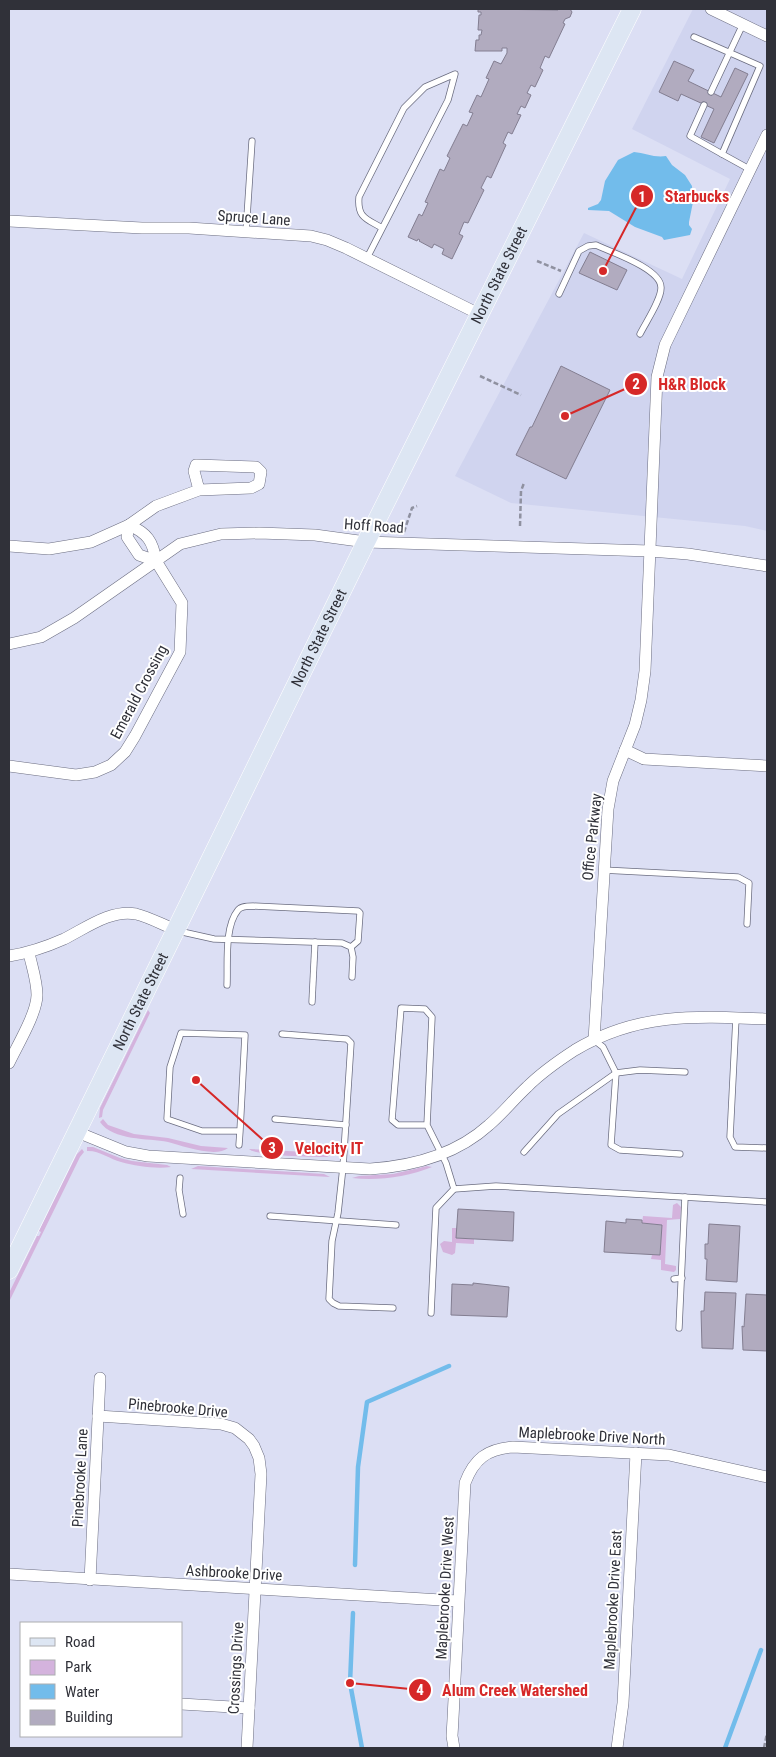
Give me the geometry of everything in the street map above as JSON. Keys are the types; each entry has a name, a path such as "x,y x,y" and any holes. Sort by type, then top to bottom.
{"main road":[{"name":"North State Street","path":"9,1270 366,542 632,9"}],"street":[{"path":"711,9 767,36"},
{"name":"Office Parkway","path":"594,1040 608,809 614,781 635,725 645,671 656,377 664,345 767,136"},
{"name":"Spruce Lane","path":"9,221 142,228 189,228 312,236 327,240 367,258 480,315"},
{"path":"9,546 49,549 91,542 129,525 156,506 199,490 251,488 258,484 261,472 256,467 196,465 194,471 199,490"},
{"path":"129,525 127,537 139,555 156,561"},
{"name":"Emerald Crossing","path":"9,766 76,775 94,772 111,765 125,752 135,736 180,652 182,603 156,561 154,547 142,530 129,525"},
{"name":"Hoff Road","path":"9,644 40,636 66,623 180,544 221,534 259,532 315,535 366,542 650,551 688,554 767,566"},
{"path":"625,750 644,759 767,766"},
{"path":"9,956 28,953 114,915 136,914 176,930"},
{"path":"9,1063 35,1009 37,997 36,984 28,953"},
{"path":"77,1132 126,1152 181,1162 238,1157 370,1169 396,1167 425,1161 469,1140 488,1126 527,1086 550,1067 594,1040 619,1030 653,1021 683,1017 767,1020"},
{"name":"Pinebrooke Lane","path":"90,1580 100,1378"},
{"name":"Pinebrooke Drive","path":"98,1416 221,1424 235,1428 249,1439 259,1458 262,1474 255,1588"},
{"name":"Maplebrooke Drive North","path":"477,1461 493,1450 513,1447 636,1453 669,1455 767,1477"},
{"name":"Maplebrooke Drive East","path":"617,1748 623,1693 636,1453"},
{"name":"Maplebrooke Drive West","path":"454,1748 452,1736 459,1633 458,1601 465,1483 477,1461"},
{"name":"Ashbrooke Drive","path":"9,1574 458,1601"},
{"name":"Crossings Drive","path":"247,1748 255,1588"},
{"path":"182,1704 249,1708"}],"lane":[{"path":"710,92 743,24"},
{"path":"694,37 759,65 760,69 722,154"},
{"path":"367,258 448,100 455,74 425,87 404,108 359,198 358,208 364,218 382,228"},
{"path":"704,105 690,136 751,170"},
{"path":"246,232 252,141"},
{"path":"559,294 579,251 588,246 596,245 651,271 659,278 662,286 660,295 640,334"},
{"path":"603,870 738,878 749,883 747,924"},
{"path":"227,985 229,931 238,910 246,906 358,911 360,913 358,941 351,947"},
{"path":"176,930 214,939 342,943 351,947"},
{"path":"312,1002 315,942"},
{"path":"351,947 353,957 352,977"},
{"path":"427,1125 398,1125 392,1120 401,1008 425,1009 432,1017 427,1125 446,1163 454,1189"},
{"path":"736,1018 730,1137 735,1147 767,1148"},
{"path":"239,1145 240,1131 245,1036 181,1032 170,1068 167,1119 202,1131 240,1131"},
{"path":"282,1034 350,1040 352,1047 346,1125 332,1241 330,1299 339,1306 393,1308"},
{"path":"594,1040 603,1047 616,1073 611,1145 620,1150 680,1154"},
{"path":"524,1152 558,1114 616,1073 640,1070 685,1072"},
{"path":"275,1119 346,1125"},
{"path":"180,1178 179,1190 182,1214"},
{"path":"430,1313 436,1208 454,1189 496,1186 767,1202"},
{"path":"679,1328 685,1197"},
{"path":"270,1216 396,1225"},
{"path":"674,1279 682,1278"}],"path":[{"path":"537,261 568,274"},
{"path":"480,376 521,395"},
{"path":"520,526 524,483"},
{"path":"400,542 412,508 417,506"},
{"path":"764,1748 767,1734"}],"shaded area":[{"path":"693,9 767,9 767,531 745,526 511,503 455,476 584,233 682,279 730,179 632,129"}],"green space":[{"path":"148,1010 150,1013 103,1110 102,1117 99,1118 100,1108"},
{"path":"103,1119 108,1125 134,1134 168,1138 201,1146 228,1148 223,1151 208,1152 168,1142 122,1136 106,1128 100,1122"},
{"path":"87,1147 93,1147 132,1161 171,1167 139,1166 117,1161 95,1152 87,1151"},
{"path":"82,1149 84,1152 9,1302 9,1293 37,1236 41,1232 39,1231 77,1154"},
{"path":"249,1149 333,1154 327,1157 285,1156"},
{"path":"198,1166 324,1174 330,1177 191,1169"},
{"path":"427,1166 432,1167 392,1177 352,1178 393,1174"},
{"path":"677,1203 681,1207 680,1219 667,1220 665,1264 676,1266 674,1272 661,1270 661,1260 651,1259 652,1255 660,1255 662,1225 642,1223 643,1216 672,1218 673,1205"},
{"path":"452,1228 457,1228 457,1238 474,1239 474,1244 456,1243 455,1253 452,1255 443,1252 440,1244 444,1241 452,1242"}],"water":[{"path":"634,152 666,156 672,165 685,175 692,186 693,202 689,225 692,229 690,235 664,240 662,237 635,227 609,211 588,210 588,208 598,204 601,200 605,181 618,160"}],"building":[{"path":"478,9 570,9 572,12 570,17 565,19 563,23 565,24 549,58 545,56 540,68 543,70 535,87 531,85 527,93 531,95 525,108 521,106 517,114 521,115 512,134 508,132 503,143 506,145 491,178 487,176 481,188 484,190 468,223 464,222 459,234 463,236 452,259 442,254 444,249 434,244 432,248 418,239 417,241 408,237 419,214 422,216 428,203 425,202 440,169 444,171 450,158 447,156 463,124 467,126 473,113 469,112 477,95 481,97 489,79 486,78 494,61 501,64 507,53 507,48 502,48 502,51 475,51 476,40 479,40 482,30 478,30 481,12 478,12"},
{"path":"674,61 694,70 688,81 721,97 735,68 748,74 714,143 701,137 714,109 681,94 678,101 659,92"},
{"path":"590,252 627,270 617,290 579,273"},
{"path":"561,366 610,390 566,479 516,455 530,427 532,427"},
{"path":"458,1209 514,1212 513,1241 456,1238"},
{"path":"626,1219 642,1220 642,1223 662,1225 660,1255 604,1252 606,1221 626,1223"},
{"path":"709,1224 740,1226 737,1282 706,1280 707,1259 705,1259 705,1244 708,1244"},
{"path":"473,1283 509,1287 507,1317 451,1315 452,1284 473,1285"},
{"path":"705,1292 736,1293 733,1349 702,1348 701,1311 704,1311"},
{"path":"746,1294 767,1295 767,1351 743,1350 742,1326 744,1327"}],"waterway":[{"path":"355,1565 358,1467 367,1402 449,1366"},
{"path":"353,1613 350,1683 362,1748"},
{"path":"725,1748 761,1650"}],"place":[{"name":"Starbucks","path":"603,271"},
{"name":"H&R Block","path":"565,416"},
{"name":"Velocity IT","path":"196,1080"},
{"name":"Alum Creek Watershed","path":"350,1683"}]}
